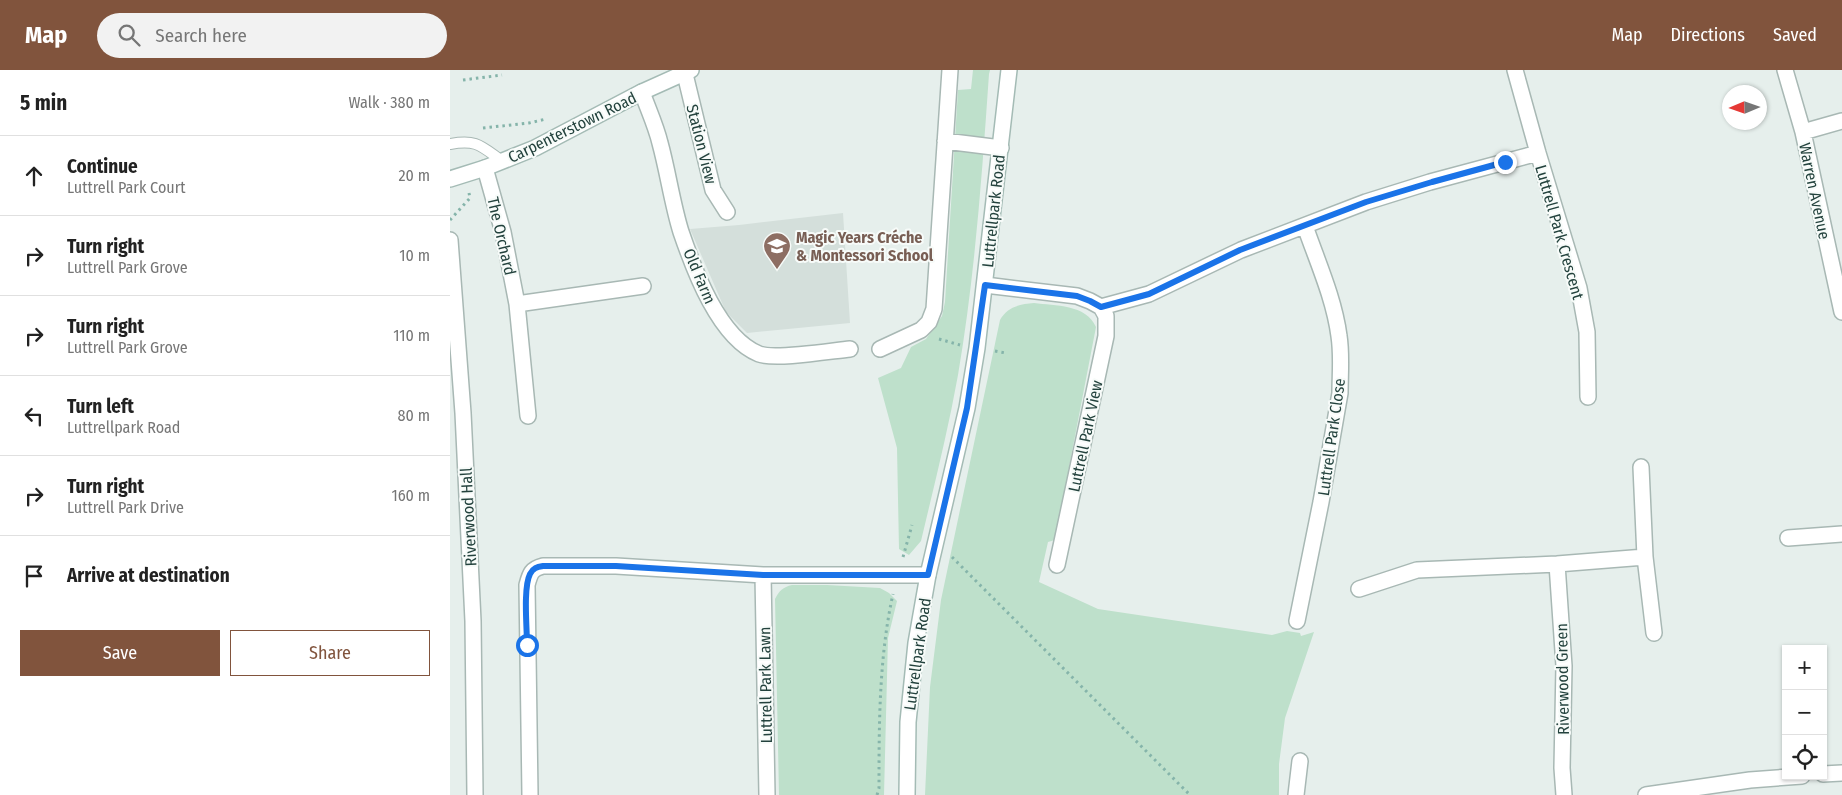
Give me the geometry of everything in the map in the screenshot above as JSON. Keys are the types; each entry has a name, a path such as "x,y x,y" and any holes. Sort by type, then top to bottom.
{"street":[{"path":"880,348 921,330 929,322 934,309 950,70"},
{"name":"Luttrellpark Road","path":"906,795 908,722 916,643 928,575 967,408 985,285 1009,70"},
{"name":"Luttrell Park Crescent","path":"1515,70 1579,288 1587,333 1588,397"},
{"name":"Warren Avenue","path":"1785,70 1803,132 1842,312"},
{"name":"Carpenterstown Road","path":"450,178 485,168 535,148 642,92 687,71"},
{"name":"Station View","path":"687,71 714,190 727,212"},
{"name":"Old Farm","path":"642,92 660,141 681,231 710,301 731,334 742,345 760,355 773,357 850,349"},
{"path":"1803,132 1842,121"},
{"path":"945,141 1001,148"},
{"path":"985,285 1077,296 1101,307 1149,294 1240,250 1366,202 1538,153"},
{"name":"The Orchard","path":"485,168 503,232 517,304 528,416"},
{"name":"Luttrell Park Close","path":"1297,621 1324,488 1340,394 1341,350 1332,303 1305,226"},
{"name":"Riverwood Hall","path":"450,240 463,413 473,621 475,795"},
{"path":"517,304 643,286"},
{"name":"Luttrell Park View","path":"1057,565 1106,336 1106,316 1101,307"},
{"path":"1642,467 1645,557 1654,633"},
{"path":"1788,538 1842,534"},
{"path":"1359,590 1417,570 1557,564 1645,557"},
{"name":"Riverwood Green","path":"1557,564 1564,666 1562,768 1564,795"},
{"path":"530,795 527,585 530,573 535,568 543,566 616,566 763,575 928,575"},
{"name":"Luttrell Park Lawn","path":"763,575 767,795"},
{"path":"1296,795 1300,761"},
{"path":"1827,774 1842,773"},
{"path":"1646,795 1750,780 1782,778"}],"lane":[{"path":"450,144 466,142 478,144 502,161"}],"path":[{"path":"463,80 502,75"},
{"path":"479,129 530,123 548,118"},
{"path":"450,220 470,198 469,193"},
{"path":"878,795 879,739 888,616 897,574 912,525"},
{"path":"936,541 1190,795"}],"shaded area":[{"name":"Magic Years Créche & Montessori School","path":"843,213 850,323 747,333 726,312 690,229 739,225"}],"green space":[{"path":"973,70 990,70 969,300 958,375 936,479 921,541 909,555 899,549 897,448 878,378 901,368 911,347 926,339 942,316 945,302 958,90 971,89"},
{"path":"1034,303 1078,310 1091,319 1096,327 1055,540 1048,542 1039,582 1098,609 1272,635 1287,631 1300,633 1301,636 1314,632 1285,718 1279,764 1279,795 925,795 930,687 941,600 1000,320 1006,312 1014,307"},
{"path":"792,585 880,588 897,601 888,638 884,795 779,795 775,599 782,590"}],"place":[{"name":"Magic Years Créche & Montessori School","path":"777,270"}],"route":[{"path":"527,645 527,585 530,573 535,568 543,566 616,566 763,575 928,575 967,408 985,285 1077,296 1101,307 1128,301 1149,294 1240,250 1366,202 1505,162"}]}
